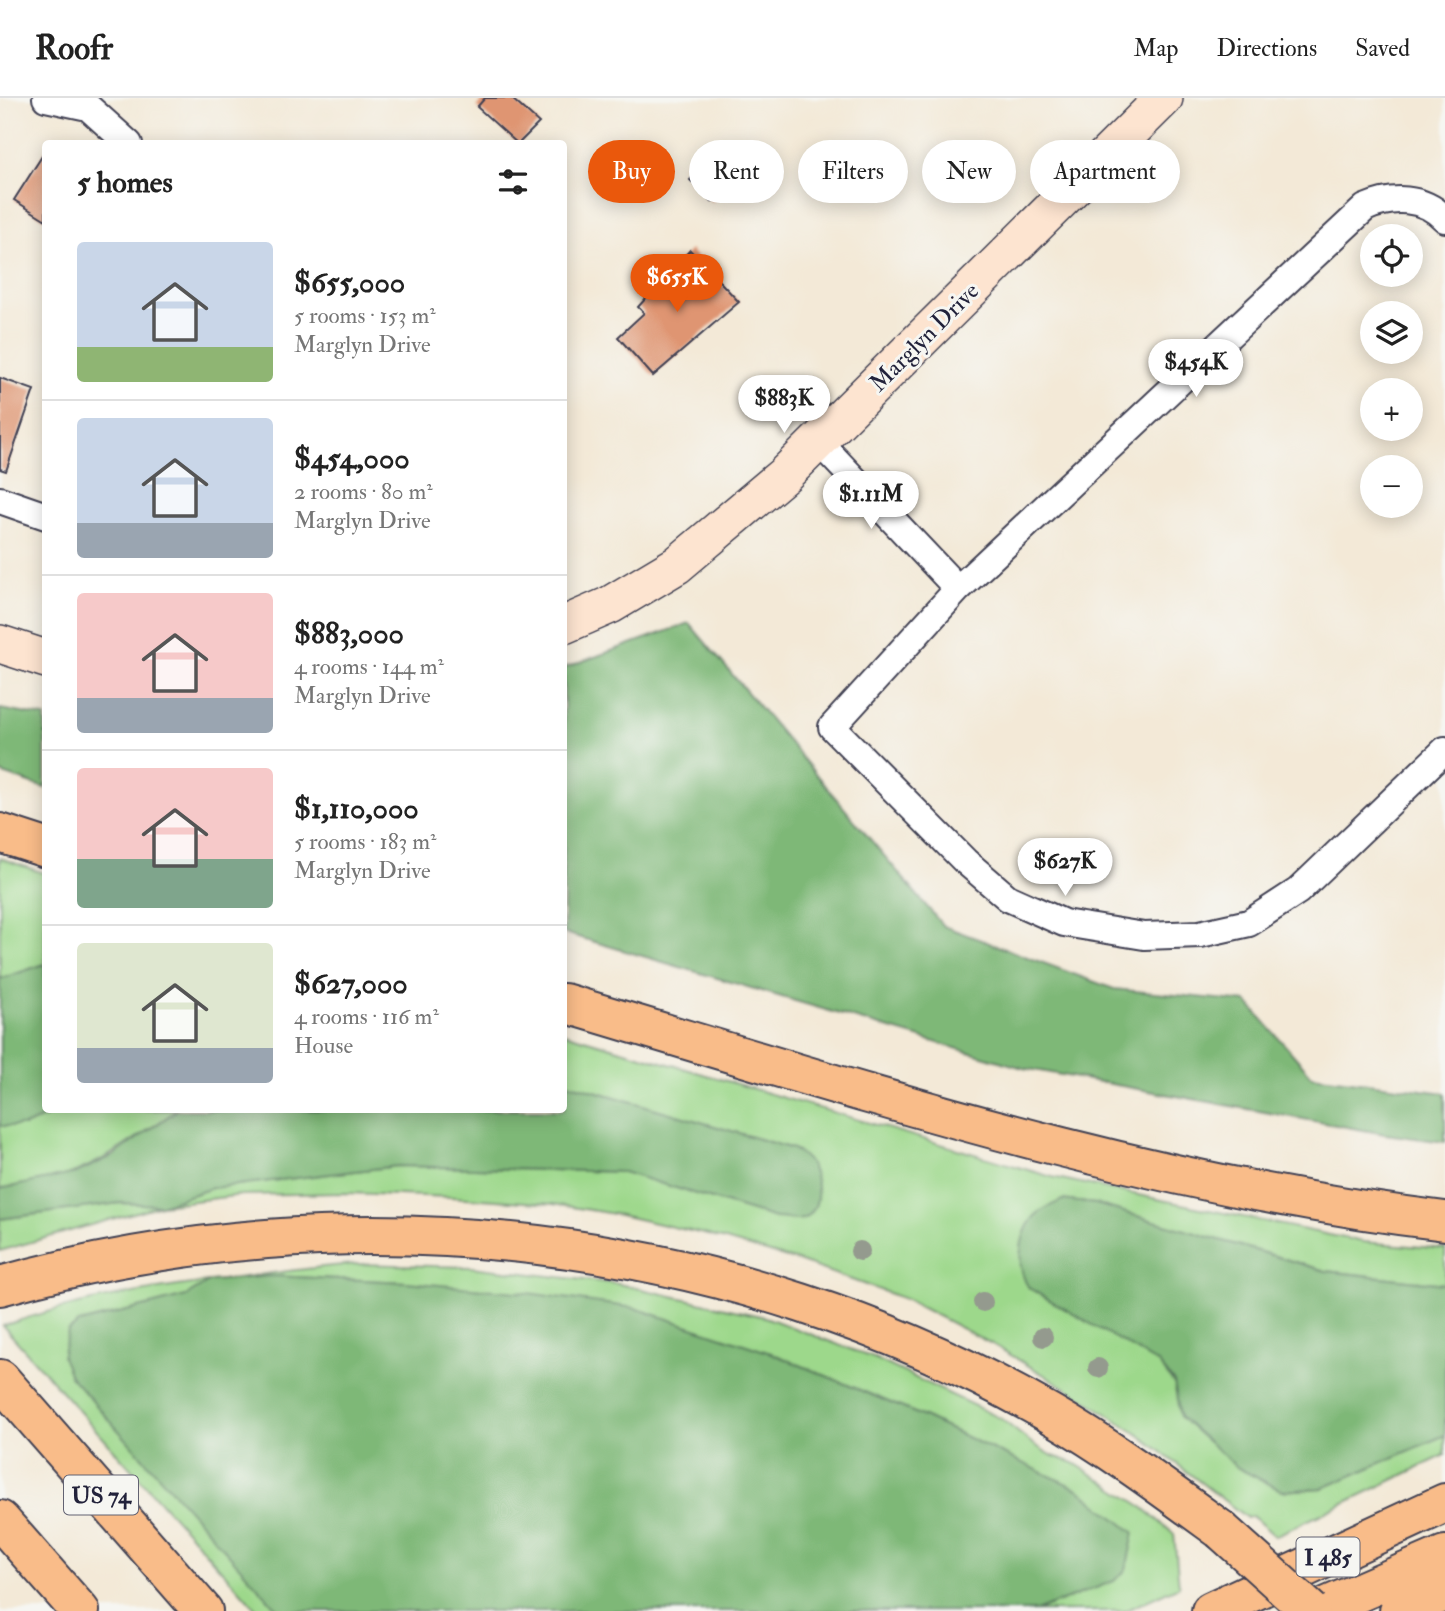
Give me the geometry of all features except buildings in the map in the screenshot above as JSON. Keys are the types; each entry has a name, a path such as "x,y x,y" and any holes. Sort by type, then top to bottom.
{"highway":[{"path":"0,833 42,847"},
{"path":"567,1004 1007,1135 1123,1164 1245,1191 1353,1210 1445,1222"},
{"path":"0,1286 145,1252 248,1239 355,1234 455,1237 558,1246 660,1264 759,1289 858,1324 956,1365 1048,1413 1126,1461 1221,1531 1313,1611"},
{"name":"US 74","path":"0,1379 203,1611"},
{"name":"I 485","path":"1211,1611 1445,1503"},
{"path":"0,1520 80,1611"},
{"name":"I 485","path":"1313,1611 1445,1555"},
{"path":"1399,1611 1445,1592"}],"street":[{"path":"46,98 88,107 125,140"},
{"name":"Marglyn Drive","path":"567,624 610,605 677,565 784,475 1164,98"},
{"path":"1445,219 1437,211 1413,200 1383,200 1364,208 958,589 832,727 965,861 1008,898 1064,923 1144,936 1199,934 1249,923 1298,891 1445,750"},
{"path":"818,442 958,589"},
{"path":"0,500 42,515"},
{"path":"0,644 42,658"}],"green space":[{"path":"689,623 943,926 1114,989 1247,1002 1312,1076 1445,1093 1445,1142 1385,1134 1023,1068 567,934 567,667"},
{"path":"0,709 42,716 42,787 0,773"},
{"path":"0,858 42,873 42,965 0,979"},
{"path":"42,965 42,1113 56,1113 24,1126 0,1126 0,979"},
{"path":"567,1034 1052,1177 1363,1242 1445,1249 1445,1284 1326,1271 1096,1204 1062,1200 1029,1288 1158,1363 1238,1468 1283,1491 1323,1488 1445,1435 1445,1455 1275,1536 1252,1516 1247,1518 1142,1437 992,1344 905,1299 801,1262 708,1235 620,1215 553,1204 346,1193 242,1195 161,1205 212,1188 398,1166 623,1172 775,1218 807,1160 793,1149 567,1083"},
{"path":"567,1083 793,1149 811,1166 817,1194 813,1211 798,1220 775,1218 623,1172 398,1166 212,1188 161,1205 120,1203 0,1219 0,1189 76,1173 113,1156 173,1113 567,1113"},
{"path":"56,1113 172,1113 114,1152 75,1172 53,1180 0,1189 0,1126 24,1126"},
{"path":"1062,1200 1096,1204 1326,1271 1445,1284 1445,1435 1323,1488 1283,1491 1238,1468 1180,1417 1174,1382 1158,1363 1029,1288 1022,1272 1020,1253 1024,1234 1036,1215"},
{"path":"120,1203 161,1205 0,1251 0,1219"},
{"path":"358,1264 471,1267 619,1284 765,1317 876,1359 1000,1418 1033,1444 1053,1456 1074,1463 1140,1505 1174,1534 1179,1586 1125,1611 1036,1611 1114,1581 1078,1489 915,1413 771,1353 407,1282 272,1276 221,1280"},
{"path":"272,1276 407,1282 528,1293 635,1308 771,1353 915,1413 1078,1489 1134,1533 1126,1570 1114,1581 1036,1611 279,1611 70,1376 62,1357 68,1331 79,1323 186,1296 210,1281"},
{"path":"210,1282 186,1296 163,1302 236,1560 279,1611 258,1611 3,1326 104,1298"}]}
